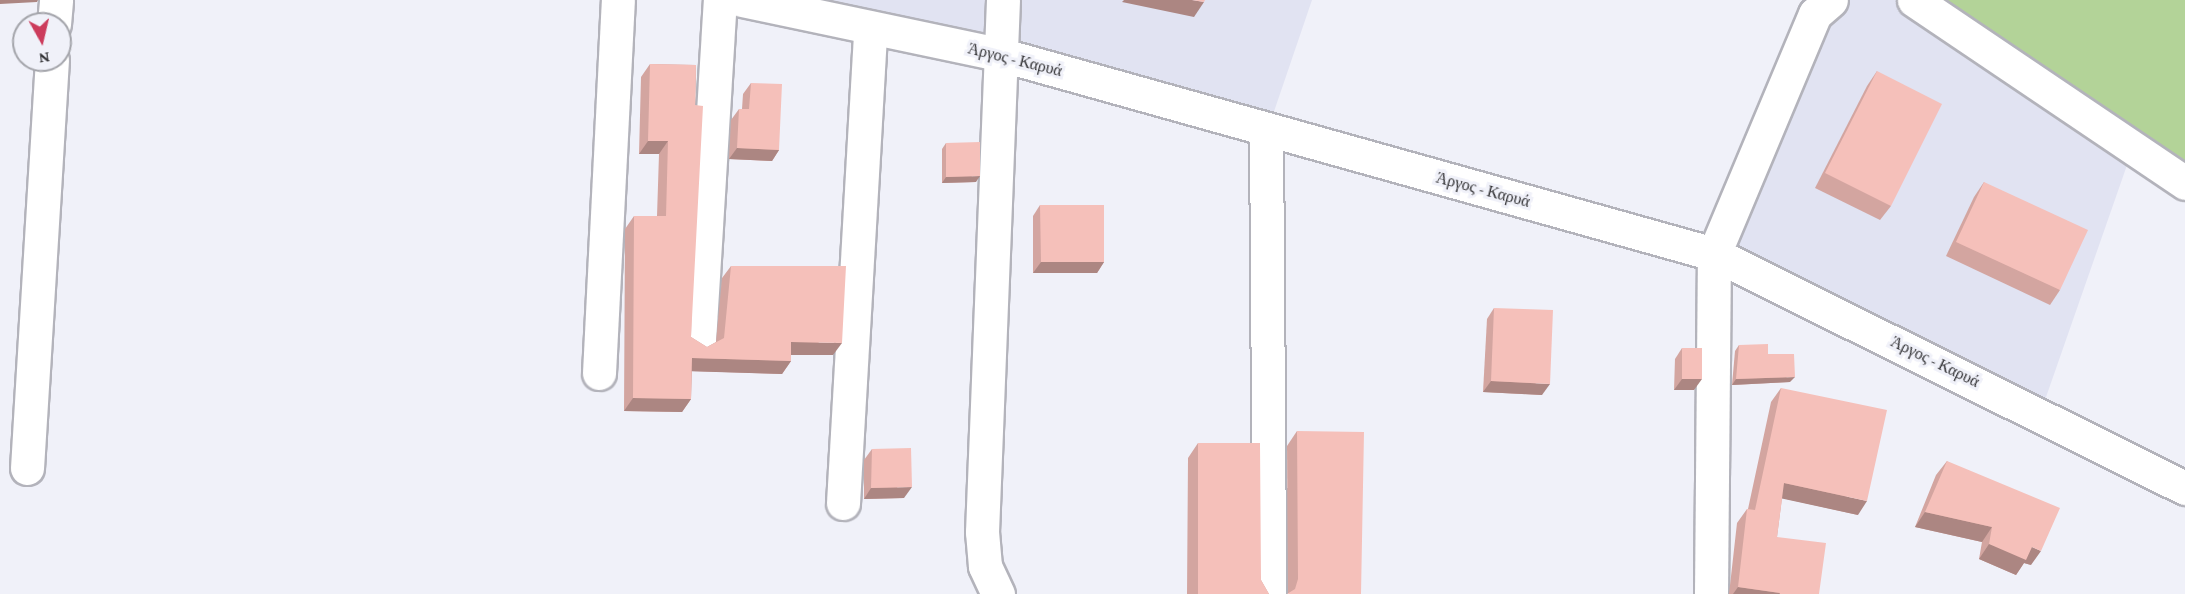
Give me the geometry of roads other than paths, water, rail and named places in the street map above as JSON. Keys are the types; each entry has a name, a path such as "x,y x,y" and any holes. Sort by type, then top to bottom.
{"street":[{"path":"599,373 618,0"},
{"path":"699,341 720,0"},
{"name":"Άργος - Καρυά","path":"742,0 999,54 1714,254 2185,488"},
{"path":"998,594 985,566 982,532 999,54 1003,0"},
{"path":"1712,594 1714,254 1815,14 1831,0"},
{"path":"1914,0 2185,183"},
{"path":"843,503 870,27"},
{"path":"27,468 51,72"},
{"path":"1266,129 1269,594"}]}
